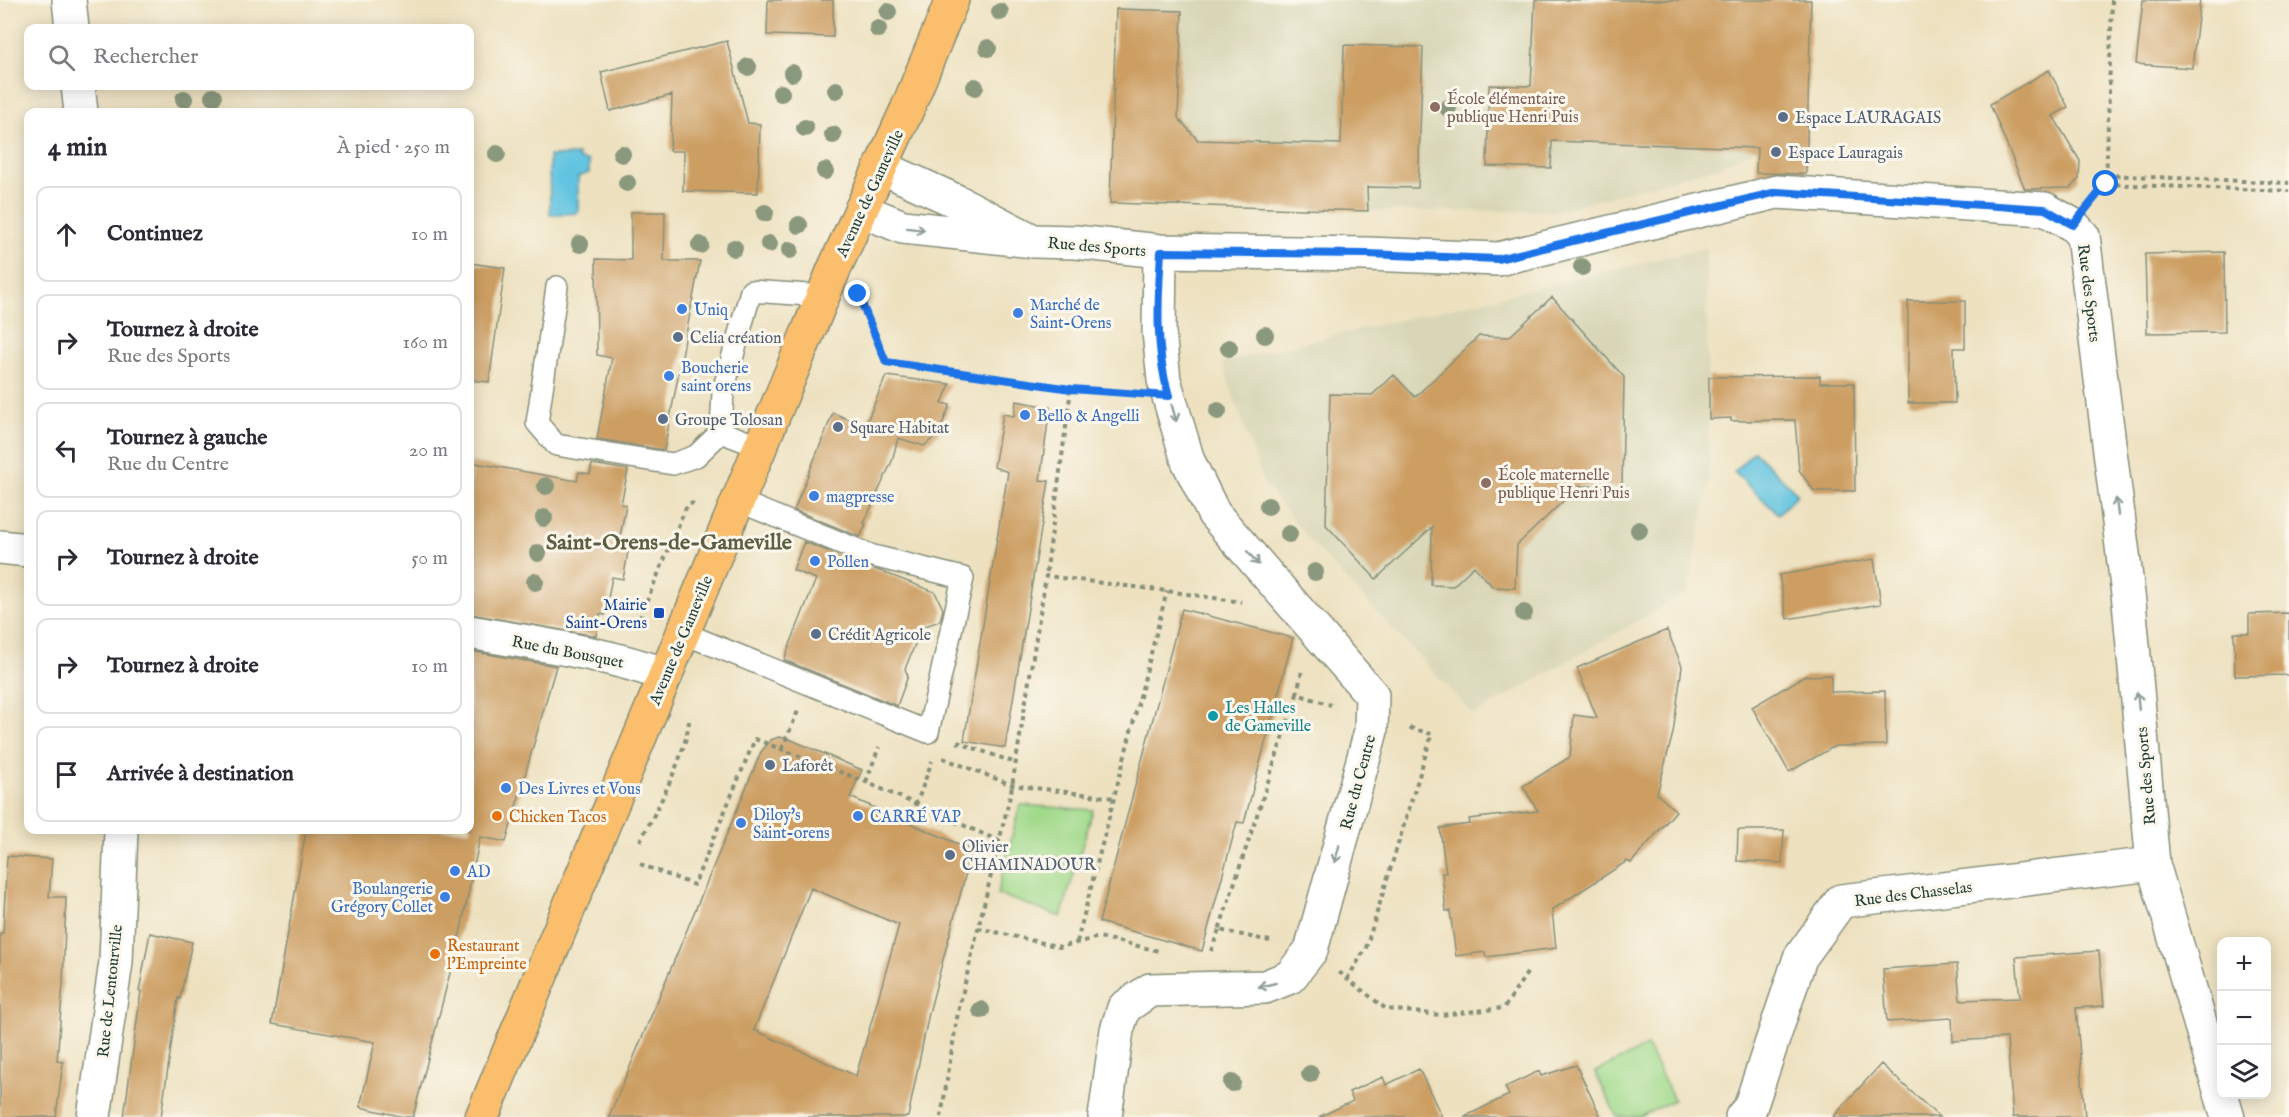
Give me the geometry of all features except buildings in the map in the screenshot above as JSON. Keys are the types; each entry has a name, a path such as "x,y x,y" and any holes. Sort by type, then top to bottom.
{"main road":[{"name":"Avenue de Gameville","path":"482,1117 656,671 683,633 722,499 760,447 952,0"}],"street":[{"path":"69,0 72,24"},
{"path":"78,90 81,108"},
{"name":"Rue des Sports","path":"881,167 958,202 1033,241"},
{"name":"Rue des Sports","path":"861,210 903,227 1161,252 1367,254 1498,259 1777,192 2045,209 2073,225 2083,236 2124,566 2153,864 2228,1117"},
{"name":"Rue du Centre","path":"1106,1117 1117,1030 1124,1008 1150,990 1265,987 1290,977 1311,950 1371,731 1372,695 1214,514 1188,461 1164,380 1159,332 1161,252"},
{"path":"0,547 24,550"},
{"name":"Rue du Bousquet","path":"474,633 592,655 656,671"},
{"name":"Rue de Lentourville","path":"94,1117 116,962 121,834"},
{"name":"Rue des Chasselas","path":"1742,1117 1750,1108 1800,958 1841,901 2153,864"}],"lane":[{"path":"557,286 537,423 556,445 673,464 696,456 721,432 723,391 751,291 823,296"},
{"path":"721,432 760,447"},
{"path":"683,633 928,732 963,578 873,556 722,499"}],"path":[{"path":"2073,225 2106,184 2112,0"},
{"path":"2106,176 2289,183"},
{"path":"2106,184 2289,191"},
{"path":"858,294 886,362 1071,389 1169,396"},
{"path":"941,1117 958,1012 1016,763 1046,576 1071,389"},
{"path":"656,671 638,663 633,656 630,642 687,506 722,499"},
{"path":"1046,576 1243,603"},
{"path":"1077,942 1167,591"},
{"path":"1297,694 1304,664"},
{"path":"782,750 801,704"},
{"path":"928,732 1016,763"},
{"path":"640,864 694,885 754,739 866,782 999,841"},
{"path":"866,782 880,745"},
{"path":"916,805 934,755"},
{"path":"978,928 1060,947 1099,937 1164,952"},
{"path":"1208,962 1219,930"},
{"path":"1311,950 1386,1009 1441,1015 1504,1008 1529,970"}],"shaded area":[{"name":"École élémentaire publique Henri Puis","path":"1132,0 1582,0 1757,148 1718,167 1557,211 1368,211 1110,203 1116,9"},
{"name":"École maternelle publique Henri Puis","path":"1706,248 1709,483 1688,592 1474,715 1311,542 1263,482 1222,362"}],"green space":[{"path":"1020,805 1093,810 1061,917 997,894"},
{"path":"1647,1046 1674,1100 1640,1117 1617,1117 1595,1072"}],"water":[{"path":"578,155 578,159 589,161 589,173 578,177 578,213 550,215 549,156"},
{"path":"1754,451 1798,494 1778,514 1734,472"}],"place":[{"name":"École élémentaire publique Henri Puis","path":"1435,107"},
{"name":"Espace LAURAGAIS","path":"1783,117"},
{"name":"Espace Lauragais","path":"1776,152"},
{"name":"Uniq","path":"682,309"},
{"name":"Marché de Saint-Orens","path":"1018,313"},
{"name":"Celia création","path":"678,337"},
{"name":"Boucherie saint orens","path":"669,376"},
{"name":"Bello & Angelli","path":"1025,415"},
{"name":"Groupe Tolosan","path":"663,419"},
{"name":"Square Habitat","path":"838,427"},
{"name":"École maternelle publique Henri Puis","path":"1486,483"},
{"name":"magpresse","path":"814,496"},
{"name":"Pollen","path":"815,561"},
{"name":"Mairie Saint-Orens","path":"659,613"},
{"name":"Crédit Agricole","path":"816,634"},
{"name":"Les Halles de Gameville","path":"1213,716"},
{"name":"Laforêt","path":"770,765"},
{"name":"Des Livres et Vous","path":"506,788"},
{"name":"Chicken Tacos","path":"497,816"},
{"name":"CARRÉ VAP","path":"858,816"},
{"name":"Diloy's Saint-orens","path":"741,823"},
{"name":"Olivier CHAMINADOUR","path":"950,855"},
{"name":"AD","path":"455,871"},
{"name":"Boulangerie Grégory Collet","path":"445,897"},
{"name":"Restaurant l'Empreinte","path":"435,954"}],"district":[{"name":"Saint-Orens-de-Gameville","path":"669,541"}],"route":[{"path":"858,294 886,362 1071,389 1169,396 1164,380 1159,332 1161,252 1367,254 1498,259 1777,192 2045,209 2073,225 2106,184"}]}
